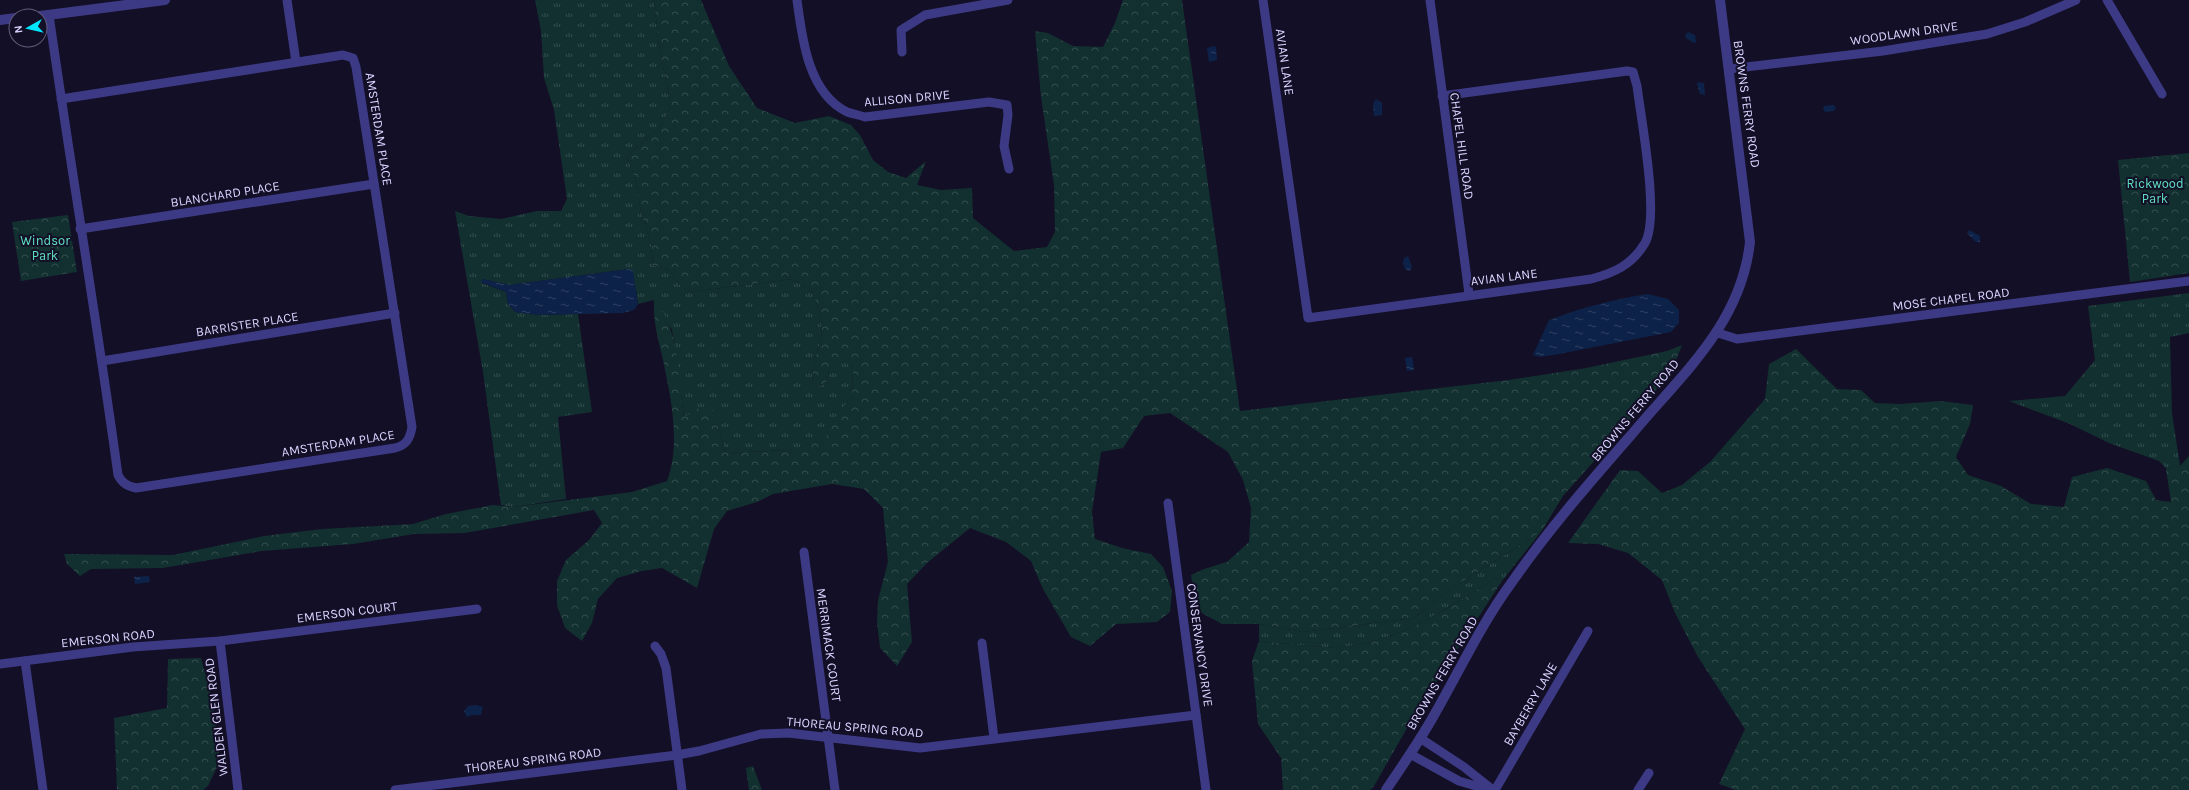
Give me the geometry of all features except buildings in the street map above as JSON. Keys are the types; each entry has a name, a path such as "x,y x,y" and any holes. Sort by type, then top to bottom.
{"street":[{"path":"48,16 165,0"},
{"path":"287,0 296,62"},
{"name":"ALLISON DRIVE","path":"797,0 806,53 813,75 825,94 846,112 865,117 989,102 1007,105 1008,115 1004,146 1009,169"},
{"path":"902,52 901,30 925,15 1008,0"},
{"name":"AVIAN LANE","path":"1263,0 1308,318 1469,294 1591,279 1621,269 1632,260 1645,242 1650,223 1651,203 1637,86 1633,72 1627,71 1442,96"},
{"name":"CHAPEL HILL ROAD","path":"1430,0 1469,294"},
{"name":"BROWNS FERRY ROAD","path":"1386,790 1420,738 1477,637 1511,582 1617,450 1718,333 1733,306 1748,266 1750,242 1720,0"},
{"name":"WOODLAWN DRIVE","path":"1729,69 1883,51 1987,34 2025,22 2076,0"},
{"path":"2107,0 2162,94"},
{"name":"AMSTERDAM PLACE","path":"48,32 61,99 80,229 102,361 118,475 128,486 136,488 395,448 402,446 408,441 412,427 356,67 353,58 343,55 61,99"},
{"name":"BLANCHARD PLACE","path":"80,229 374,184"},
{"name":"MOSE CHAPEL ROAD","path":"1718,333 1737,339 2189,281"},
{"name":"BARRISTER PLACE","path":"102,361 395,313"},
{"name":"CONSERVANCY DRIVE","path":"1168,503 1206,790"},
{"name":"MERRIMACK COURT","path":"804,552 835,790"},
{"name":"EMERSON COURT","path":"220,641 477,609"},
{"name":"BAYBERRY LANE","path":"1493,790 1588,631"},
{"name":"EMERSON ROAD","path":"0,664 134,647 220,641"},
{"name":"WALDEN GLEN ROAD","path":"220,641 238,790"},
{"path":"982,643 994,738"},
{"path":"655,646 661,654 666,668 682,790"},
{"path":"25,661 43,790"},
{"name":"THOREAU SPRING ROAD","path":"395,790 699,752 761,734 788,733 828,736 911,748 1196,715"},
{"path":"1420,738 1464,767 1493,790"},
{"path":"1410,754 1459,781 1493,790"},
{"path":"1638,790 1649,773"}],"green space":[{"path":"535,0 654,0 659,45 671,107 660,127 627,156 637,185 641,212 651,244 653,265 669,270 680,285 689,292 793,279 812,291 822,318 821,339 813,365 812,388 826,384 830,366 846,355 853,369 852,397 830,424 826,440 791,450 726,453 718,428 684,417 672,330 654,300 638,304 636,290 629,269 509,285 482,279 482,283 506,292 508,304 515,312 539,315 578,314 592,412 558,417 566,499 513,507 501,505 483,372 455,211 469,216 501,219 537,211 561,211 567,199 554,110 544,78 541,31"},
{"path":"654,0 701,0 729,66 757,108 795,123 829,116 851,125 860,135 873,160 888,172 906,178 926,161 917,185 941,190 972,188 973,218 1014,251 1047,247 1055,232 1054,185 1041,97 1035,31 1048,33 1073,46 1103,47 1115,23 1123,0 1182,0 1240,411 1509,380 1586,368 1667,351 1682,345 1672,370 1644,405 1563,496 1541,532 1455,586 1414,618 1303,632 1259,624 1222,624 1200,612 1194,597 1191,575 1204,569 1227,562 1249,542 1251,508 1243,480 1228,452 1170,413 1144,416 1123,448 1101,452 1092,512 1095,539 1122,548 1151,554 1163,567 1172,591 1170,612 1157,622 1116,624 1090,646 1071,637 1043,589 1031,561 1006,542 970,528 927,563 907,584 912,642 897,666 880,648 877,622 878,600 888,562 883,508 864,489 832,484 773,494 757,502 727,511 714,529 697,588 662,568 642,571 617,578 598,599 592,623 582,641 565,628 557,605 557,581 566,560 589,540 602,523 594,510 465,533 414,534 353,544 262,551 163,568 91,569 80,576 67,564 64,554 173,555 264,536 322,529 413,524 446,514 493,505 513,507 632,492 667,481 673,452 673,421 669,390 655,323 654,300 669,324 673,339 679,371 684,417 700,407 720,412 718,428 726,453 791,450 826,439 829,424 852,397 853,369 846,356 830,366 826,384 812,388 813,365 821,339 822,318 812,291 793,279 689,292 680,285 669,270 653,265 651,244 641,212 637,185 627,156 660,127 671,107 659,45"},
{"name":"Rickwood Park","path":"2189,153 2189,273 2130,282 2118,160"},
{"name":"Windsor Park","path":"68,215 77,272 21,281 12,222"},
{"path":"2189,293 2189,333 2170,337 2172,413 2180,466 2167,469 2159,461 2109,443 2070,424 2009,401 2065,396 2095,360 2088,306"},
{"path":"1796,349 1837,389 1861,390 1875,403 1900,404 1941,401 1973,405 1970,424 1956,457 1968,475 2001,486 2031,504 2064,507 2072,477 2107,468 2146,481 2156,500 2171,502 2166,469 2180,466 2189,456 2189,790 1736,790 1719,784 1745,729 1698,657 1675,613 1662,580 1628,553 1598,544 1568,543 1620,470 1638,471 1662,493 1682,485 1711,461 1765,399 1769,364"},
{"path":"1541,532 1502,581 1496,578 1435,615 1392,635 1370,642 1347,646 1315,647 1259,641 1259,624 1303,632 1414,618 1455,586"},
{"path":"1496,578 1502,581 1411,721 1374,786 1370,790 1283,790 1281,758 1258,724 1252,661 1259,641 1323,647 1347,646 1370,642 1414,626 1456,603"},
{"path":"201,658 214,707 220,761 208,786 203,790 117,790 114,718 167,708 168,659"},
{"path":"753,766 762,790 749,790 746,768"}],"water":[{"path":"1688,32 1695,35 1696,42 1694,43 1686,38 1685,35"},
{"path":"1214,46 1216,47 1217,60 1209,62 1207,48"},
{"path":"1698,82 1704,83 1705,95 1700,94 1697,84"},
{"path":"1376,99 1382,103 1382,115 1374,116 1373,104"},
{"path":"1833,105 1836,107 1834,111 1826,112 1823,110 1824,106"},
{"path":"1969,230 1980,236 1980,242 1976,242 1967,233"},
{"path":"1408,256 1412,267 1410,271 1405,269 1403,263 1404,258"},
{"path":"629,269 633,271 638,304 634,310 623,313 539,315 515,312 508,304 506,292 481,282 482,279 509,285"},
{"path":"1648,294 1668,299 1679,310 1679,323 1671,332 1559,354 1540,357 1533,355 1549,320 1598,304"},
{"path":"1412,357 1414,370 1407,371 1405,358"},
{"path":"149,576 150,582 135,584 134,577"},
{"path":"476,705 483,707 481,715 472,715 467,717 464,711 468,706"}]}
